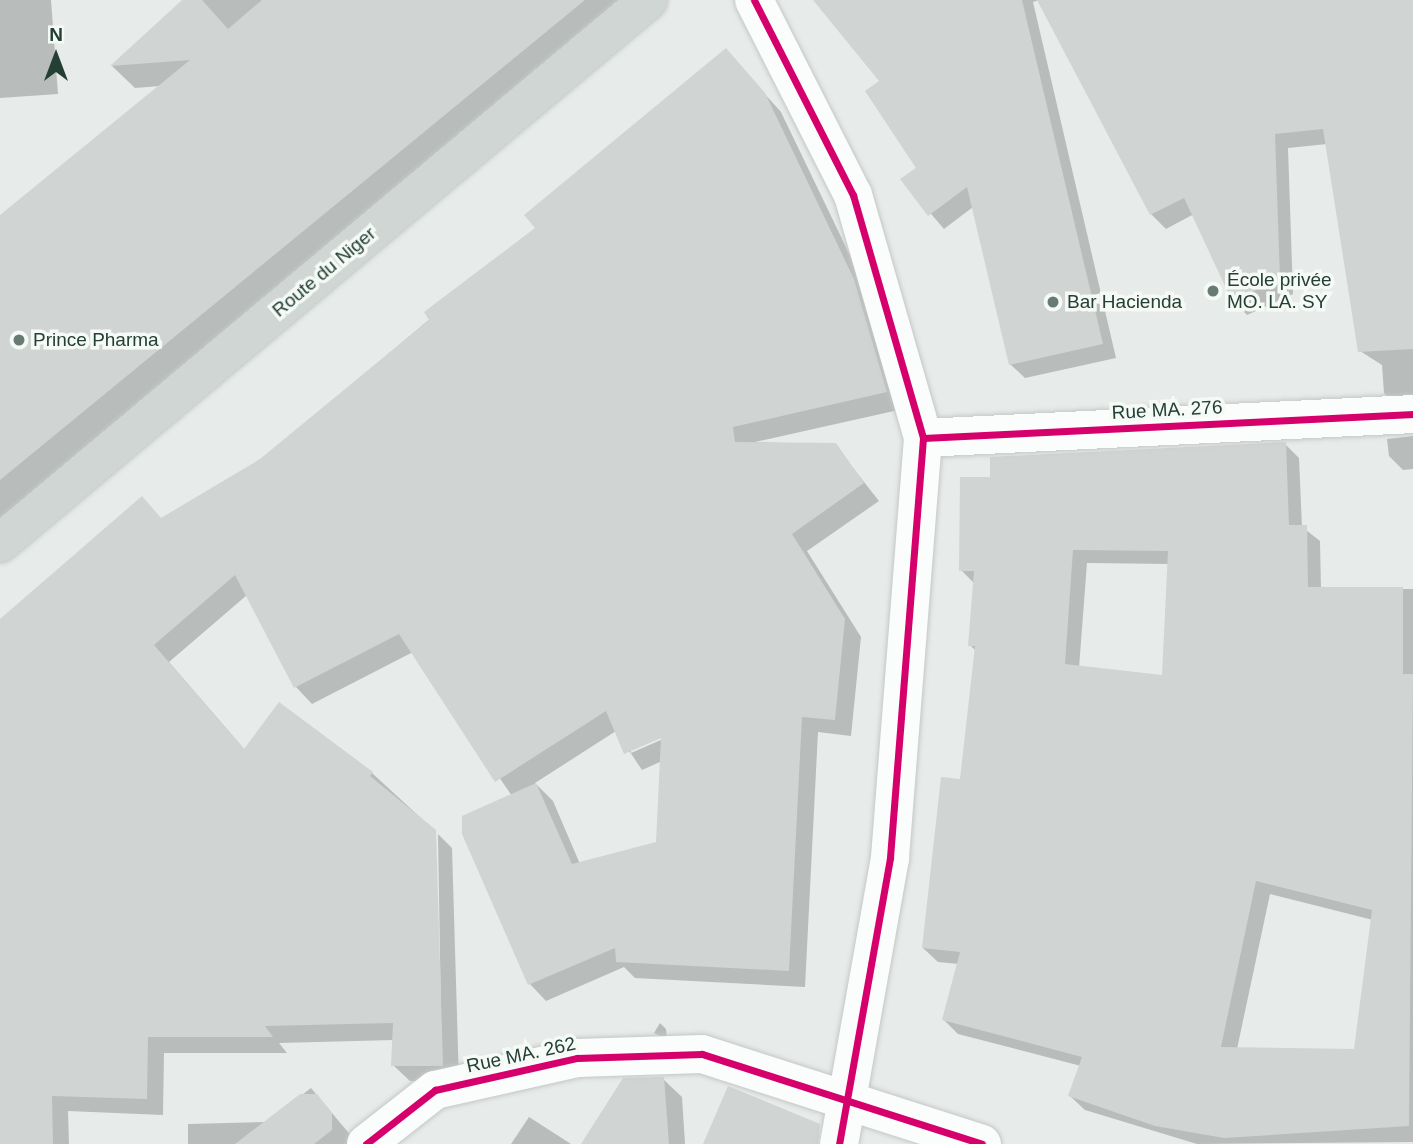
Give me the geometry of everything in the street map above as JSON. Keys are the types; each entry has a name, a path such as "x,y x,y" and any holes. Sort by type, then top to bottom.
{"main road":[{"name":"Route du Niger","path":"0,543 648,0"}],"street":[{"path":"754,0 853,195 923,438 890,858 850,1106 839,1144"},
{"name":"Rue MA. 276","path":"923,438 1413,414"},
{"name":"Rue MA. 262","path":"366,1144 435,1090 577,1058 702,1054 850,1106 982,1144"}],"building":[{"path":"182,0 202,0 228,29 262,0 585,0 0,480 0,215 190,60 110,66"},
{"path":"813,0 1022,0 1103,344 1009,365 967,187 928,216 900,179 916,168 865,91 879,81"},
{"path":"1037,0 1413,0 1413,349 1358,352 1323,129 1275,134 1280,279 1232,301 1184,198 1150,215"},
{"path":"726,48 765,93 854,279 887,392 733,427 735,442 836,443 864,483 792,534 845,619 835,720 802,717 789,971 616,962 615,948 528,985 462,834 462,816 536,783 572,864 656,842 661,738 624,754 606,711 495,782 399,634 294,688 235,575 154,645 244,749 279,702 373,772 370,776 436,830 443,1066 391,1066 393,1023 265,1026 273,1037 148,1037 147,1099 52,1096 53,1144 0,1144 0,619 142,496 161,518 260,459 429,320 424,312 535,228 524,215"},
{"path":"1286,442 1289,525 1307,525 1308,587 1403,587 1403,674 1413,674 1409,1126 1224,1138 1155,1126 1068,1096 1082,1057 942,1020 960,952 922,948 941,777 960,779 975,646 968,646 974,571 959,571 960,477 990,477 990,457","holes":["1073,550 1168,551 1162,675 1065,664","1256,881 1372,910 1354,1049 1221,1047"]},
{"path":"664,1077 669,1144 581,1144 623,1078"},
{"path":"728,1086 820,1124 818,1144 703,1144"},
{"path":"300,1094 317,1094 332,1113 332,1130 314,1144 235,1144"}],"cycle path":[{"path":"754,0 853,195 923,438 890,858 839,1144"},
{"path":"923,438 1413,414"},
{"path":"366,1144 435,1090 577,1058 702,1054 982,1144"}],"place":[{"name":"École privée MO. LA. SY","path":"1213,291"},
{"name":"Bar Hacienda","path":"1053,302"},
{"name":"Prince Pharma","path":"19,340"}]}
